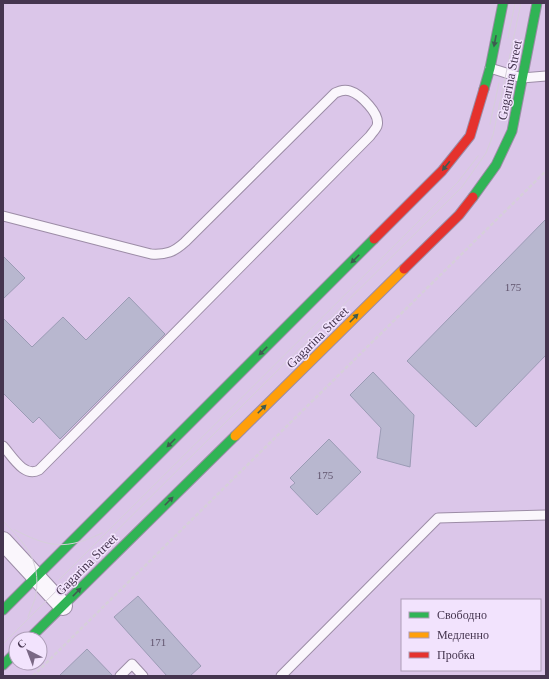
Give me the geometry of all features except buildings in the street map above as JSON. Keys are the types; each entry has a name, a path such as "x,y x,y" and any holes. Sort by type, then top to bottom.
{"main road":[{"name":"Gagarina Street","path":"3,610 442,171 470,136 490,68 503,3"},
{"name":"Gagarina Street","path":"37,631 459,215 493,172 505,151 512,131 537,3"}],"street":[{"path":"3,541 63,606"}],"lane":[{"path":"490,68 522,78 546,76"},
{"path":"3,216 151,254 163,255 176,250 335,93 342,90 355,93 374,111 378,118 378,125 370,136 39,470 34,473 28,472 3,446"},
{"path":"281,676 438,518 546,515"},
{"path":"120,676 132,664 143,676"}],"path":[{"path":"33,676 546,171"}],"tram line":[{"path":"508,38 515,3"},
{"path":"3,644 462,187 486,153 493,135 521,3"},
{"path":"490,124 499,83"},
{"path":"59,580 458,182 478,156"},
{"path":"3,521 18,537 30,553 34,562 37,582 36,594 28,617"},
{"path":"15,530 38,540 58,545 78,542 102,533"}],"traffic: fast":[{"path":"484,89 490,68 503,3"},
{"path":"473,197 496,165 512,131 537,3"},
{"path":"3,610 374,239"},
{"path":"37,631 235,436"},
{"path":"3,665 8,660"}],"traffic: slow":[{"path":"235,436 404,269"}],"traffic: jam":[{"path":"374,239 442,171 470,136 484,89"},
{"path":"404,269 459,215 473,197"}]}
